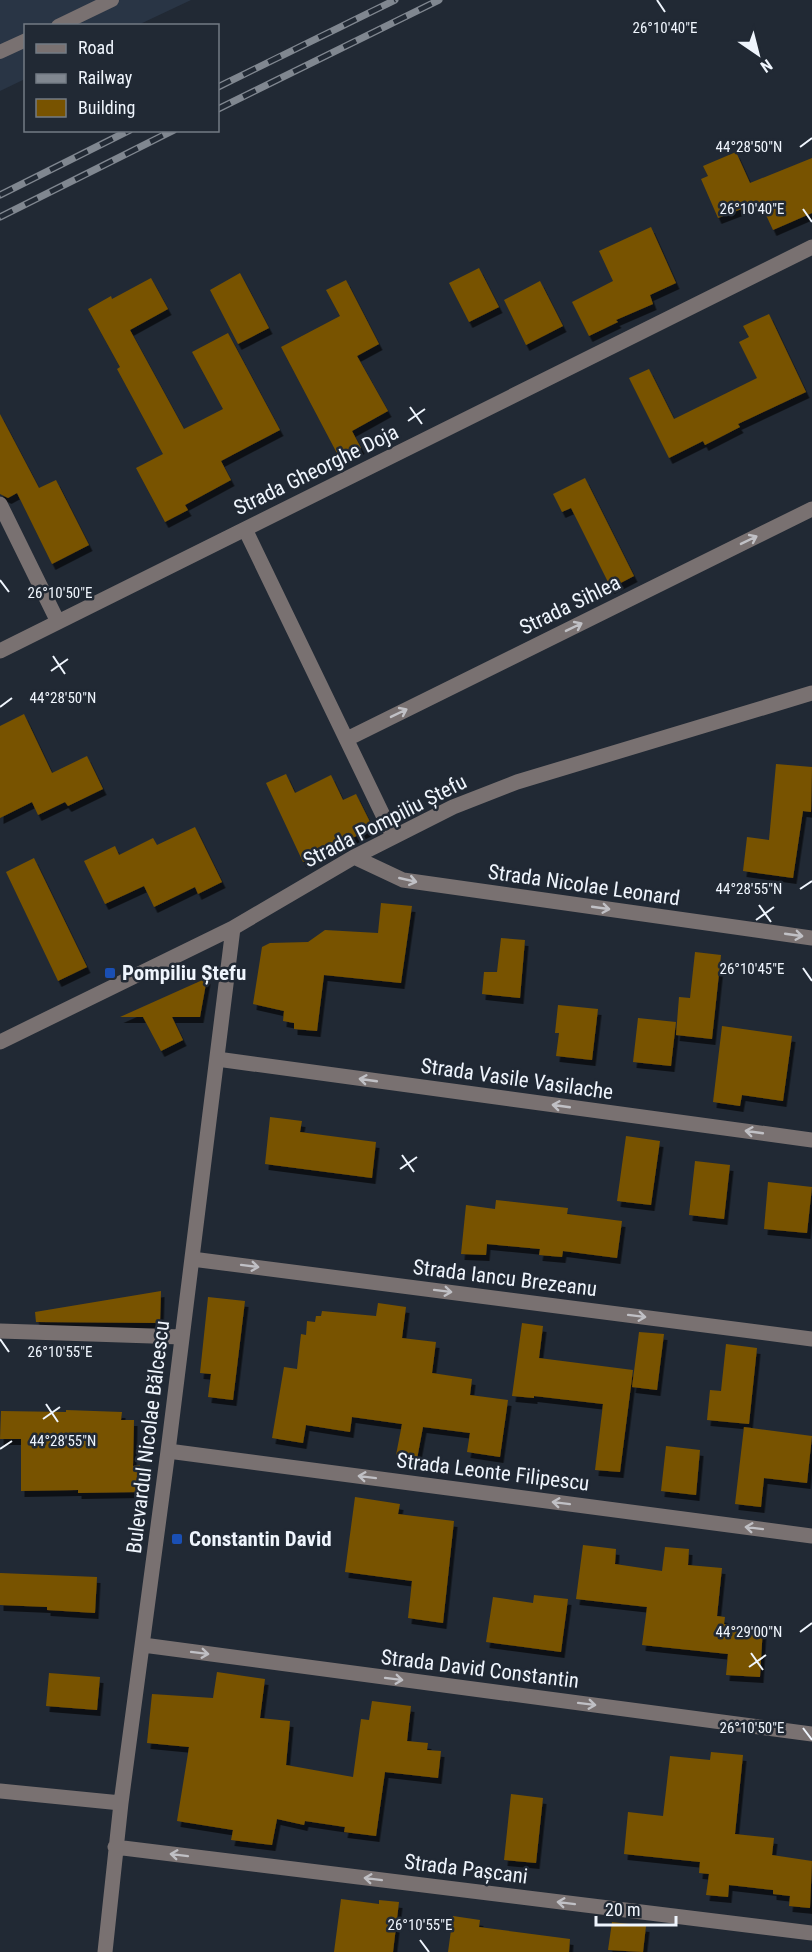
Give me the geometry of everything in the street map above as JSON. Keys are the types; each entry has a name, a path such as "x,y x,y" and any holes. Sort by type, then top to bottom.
{"street":[{"name":"Strada Gheorghe Doja","path":"0,651 812,247"},
{"path":"0,504 58,622"},
{"name":"Strada Sihlea","path":"347,739 812,509"},
{"path":"245,529 393,837"},
{"name":"Strada Pompiliu Ștefu","path":"0,1042 233,928 354,857 453,807 517,782 812,693"},
{"name":"Strada Nicolae Leonard","path":"354,857 403,880 812,938"},
{"name":"Bulevardul Nicolae Bălcescu","path":"105,1952 115,1846 168,1451 233,928"},
{"name":"Strada Vasile Vasilache","path":"217,1059 812,1140"},
{"name":"Strada Iancu Brezeanu","path":"192,1259 812,1339"},
{"path":"0,1331 182,1337"},
{"name":"Strada Leonte Filipescu","path":"168,1451 812,1536"},
{"name":"Strada David Constantin","path":"142,1645 812,1734"},
{"path":"0,1791 121,1803"},
{"name":"Strada Pașcani","path":"115,1846 812,1933"}],"lane":[{"path":"62,24 112,0"},
{"path":"0,51 24,41"}],"shaded area":[{"path":"0,0 191,0 140,24 24,24 24,79 0,91"}],"building":[{"path":"736,152 750,183 812,158 812,213 773,230 760,202 718,218 701,179 708,176 703,166"},
{"path":"651,227 676,283 650,295 653,304 616,320 618,322 589,336 572,302 613,281 599,251"},
{"path":"479,268 499,307 469,322 449,283"},
{"path":"240,273 269,328 238,344 210,290"},
{"path":"151,278 168,309 130,330 184,429 223,409 192,352 228,333 280,430 221,461 231,480 185,505 188,510 165,522 136,468 163,454 117,369 120,367 88,309"},
{"path":"346,280 379,344 357,356 388,411 352,431 361,448 340,459 281,347 340,316 326,290"},
{"path":"540,281 563,326 526,345 504,300"},
{"path":"769,314 806,392 738,424 740,427 705,445 703,441 669,458 629,378 649,369 674,419 757,378 739,342 749,337 743,326"},
{"path":"0,414 39,488 56,480 89,545 52,564 17,493 8,498 0,494"},
{"path":"585,478 634,576 611,588 571,508 562,512 553,494"},
{"path":"24,714 52,773 87,756 103,789 68,806 65,802 38,815 32,802 0,818 0,726"},
{"path":"776,764 812,767 811,812 803,811 793,878 743,871 747,837 769,840"},
{"path":"286,774 295,793 331,775 343,800 356,794 373,828 303,862 266,783"},
{"path":"195,827 222,882 198,894 195,887 154,907 144,886 105,904 84,861 115,846 119,855 153,838 157,845"},
{"path":"34,858 87,967 58,981 6,872"},
{"path":"381,903 412,906 401,983 324,975 317,1031 294,1029 294,1023 283,1021 284,1011 253,1004 262,947 270,943 308,942 325,930 378,933"},
{"path":"501,938 525,940 520,998 482,994 484,972 497,972"},
{"path":"695,952 721,955 712,1039 676,1035 679,997 690,998"},
{"path":"207,978 200,1017 172,1017 183,1040 161,1051 143,1017 120,1017"},
{"path":"558,1005 598,1009 592,1060 556,1056 559,1033 555,1033"},
{"path":"638,1018 676,1022 671,1066 633,1062"},
{"path":"722,1026 792,1036 783,1101 742,1095 740,1106 713,1102"},
{"path":"270,1117 302,1121 300,1132 376,1142 372,1178 265,1164"},
{"path":"626,1136 660,1141 651,1205 617,1201"},
{"path":"695,1161 730,1165 724,1219 689,1215"},
{"path":"768,1182 812,1187 807,1233 764,1229"},
{"path":"496,1200 568,1208 567,1214 622,1221 617,1258 563,1251 562,1257 539,1255 540,1249 487,1244 486,1255 461,1254 466,1205 495,1209"},
{"path":"161,1291 160,1323 36,1322 35,1312"},
{"path":"208,1297 245,1301 233,1400 208,1397 211,1374 200,1373"},
{"path":"378,1303 406,1307 402,1338 436,1342 432,1373 472,1379 470,1395 508,1400 500,1457 467,1452 470,1433 423,1427 417,1459 396,1455 402,1424 352,1417 350,1432 306,1425 303,1443 272,1438 284,1367 297,1369 301,1334 306,1335 307,1321 315,1322 316,1316 321,1316 322,1311 376,1316"},
{"path":"522,1323 543,1326 539,1358 633,1370 620,1472 595,1470 603,1404 534,1396 534,1398 512,1396"},
{"path":"639,1332 664,1334 657,1390 632,1387"},
{"path":"726,1344 757,1348 749,1424 707,1420 710,1390 721,1391"},
{"path":"66,1410 122,1412 121,1420 134,1420 133,1466 140,1465 140,1492 21,1491 21,1439 0,1439 1,1411 66,1412"},
{"path":"744,1427 812,1436 807,1483 764,1478 761,1507 735,1504"},
{"path":"666,1446 700,1450 696,1495 661,1491"},
{"path":"355,1497 400,1504 398,1514 454,1521 443,1623 408,1618 412,1581 345,1572"},
{"path":"583,1545 616,1549 615,1564 662,1571 665,1547 689,1549 688,1565 722,1568 717,1616 725,1617 724,1624 763,1627 760,1677 726,1675 728,1654 642,1645 647,1607 576,1599"},
{"path":"0,1573 97,1577 95,1613 47,1610 47,1607 0,1605"},
{"path":"534,1595 568,1599 561,1652 486,1642 493,1597 533,1603"},
{"path":"217,1672 265,1679 260,1718 290,1721 286,1765 353,1777 361,1719 369,1720 372,1701 411,1706 407,1741 428,1743 427,1750 441,1751 438,1778 385,1772 376,1836 344,1832 345,1827 305,1821 304,1825 277,1819 272,1845 231,1840 233,1830 177,1821 189,1747 147,1743 152,1694 213,1698"},
{"path":"49,1673 100,1677 97,1710 46,1706"},
{"path":"711,1752 743,1755 735,1834 774,1838 772,1855 812,1861 810,1908 789,1906 790,1896 773,1894 773,1890 729,1885 728,1897 706,1895 709,1874 699,1873 700,1862 624,1854 628,1812 663,1816 670,1756 710,1760"},
{"path":"511,1794 543,1798 536,1863 504,1860"},
{"path":"341,1899 379,1904 379,1900 399,1902 393,1952 334,1952"},
{"path":"453,1916 480,1920 479,1927 570,1939 569,1952 448,1952"},
{"path":"612,1922 646,1926 643,1952 608,1950"}],"railway":[{"path":"219,87 395,0"},
{"path":"219,109 439,0"},
{"path":"0,195 126,132"},
{"path":"0,217 170,132"}],"place":[{"name":"Pompiliu Ștefu","path":"110,973"},
{"name":"Constantin David","path":"177,1539"}]}
